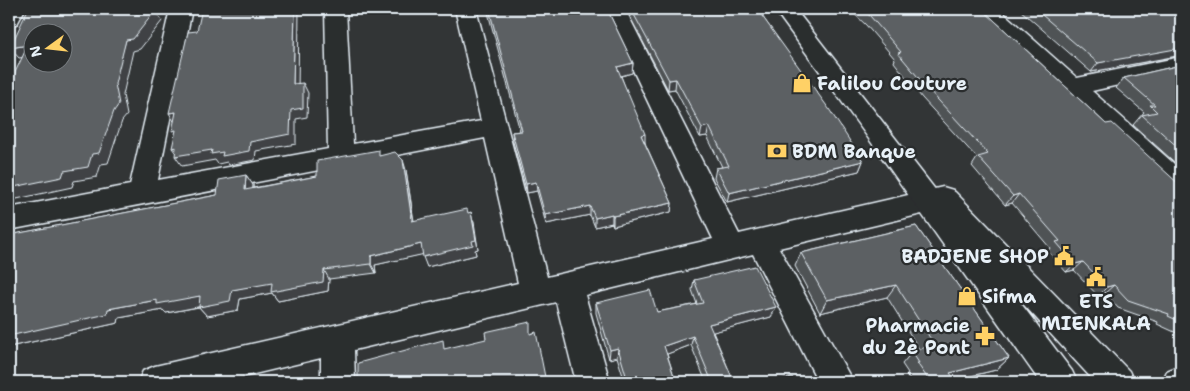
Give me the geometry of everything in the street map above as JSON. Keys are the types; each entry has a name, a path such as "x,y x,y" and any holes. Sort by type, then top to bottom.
{"street":[{"path":"9,19 14,9"},
{"path":"142,193 181,9"},
{"path":"336,9 341,156"},
{"path":"466,9 536,293"},
{"path":"614,9 746,244 836,382"},
{"path":"784,9 873,126 935,199 1117,382"},
{"path":"996,10 1073,87 1181,186"},
{"path":"1073,87 1181,64"},
{"path":"9,219 495,127"},
{"path":"155,382 935,199"},
{"path":"935,199 1060,382"},
{"path":"567,286 593,382"},
{"path":"336,340 338,382"}],"building":[{"path":"28,9 137,9 136,14 155,11 133,39 126,40 115,84 119,104 114,111 99,153 92,154 88,167 64,171 62,177 9,188 9,85 22,58 22,72 72,72 72,22 22,22"},
{"path":"202,9 295,9 293,84 303,83 303,108 291,110 290,134 250,142 249,151 222,156 223,152 211,154 212,150 175,156 176,147 172,148 176,130 172,131 176,112 169,113 188,32 197,31"},
{"path":"489,9 607,9 633,63 617,67 645,134 641,135 672,203 595,218 590,206 545,215 536,182 526,184 512,132 522,131"},
{"path":"631,9 757,9 829,109 863,161 729,193 716,168 729,166 709,126 702,128 676,79 669,80"},
{"path":"862,9 982,9 1106,124 1112,123 1180,185 1181,322 1168,316 1169,314 1128,300 1114,285 1107,287 1083,262 1075,264 1056,242 1060,241 1019,194 1013,196 978,157 988,154 927,88 898,53 901,52"},
{"path":"1035,9 1181,9 1181,48 1098,63"},
{"path":"22,22 22,46 10,48"},
{"path":"1181,65 1181,150 1142,115 1157,112 1150,105 1155,105 1124,78"},
{"path":"379,150 379,156 395,152 403,160 412,221 467,209 468,213 471,212 476,240 472,241 473,245 423,257 421,244 371,256 371,264 324,270 323,282 271,292 272,283 232,290 230,301 199,307 200,296 157,304 157,300 108,309 107,314 9,336 9,235 217,195 219,180 246,175 245,190 317,176 317,161"},
{"path":"916,226 1009,358 950,373 957,382 922,382 928,379 912,352 934,344 896,285 827,300 801,253"},
{"path":"755,266 776,307 709,324 734,382 712,382 693,336 664,346 676,382 628,382 618,348 610,350 596,303 650,290 657,312 703,303 694,280"},
{"path":"530,322 530,334 536,332 546,382 461,382 460,380 451,382 358,382 358,363 443,340 444,349 486,339 485,332"},
{"path":"304,375 304,382 274,382"},
{"path":"792,377 795,382 772,382"}],"place":[{"name":"Falilou Couture","path":"802,83"},
{"name":"BDM Banque","path":"777,151"},
{"name":"BADJENE SHOP","path":"1064,256"},
{"name":"ETS MIENKALA","path":"1096,277"},
{"name":"Sifma","path":"967,296"},
{"name":"Pharmacie du 2è Pont","path":"985,336"}]}
